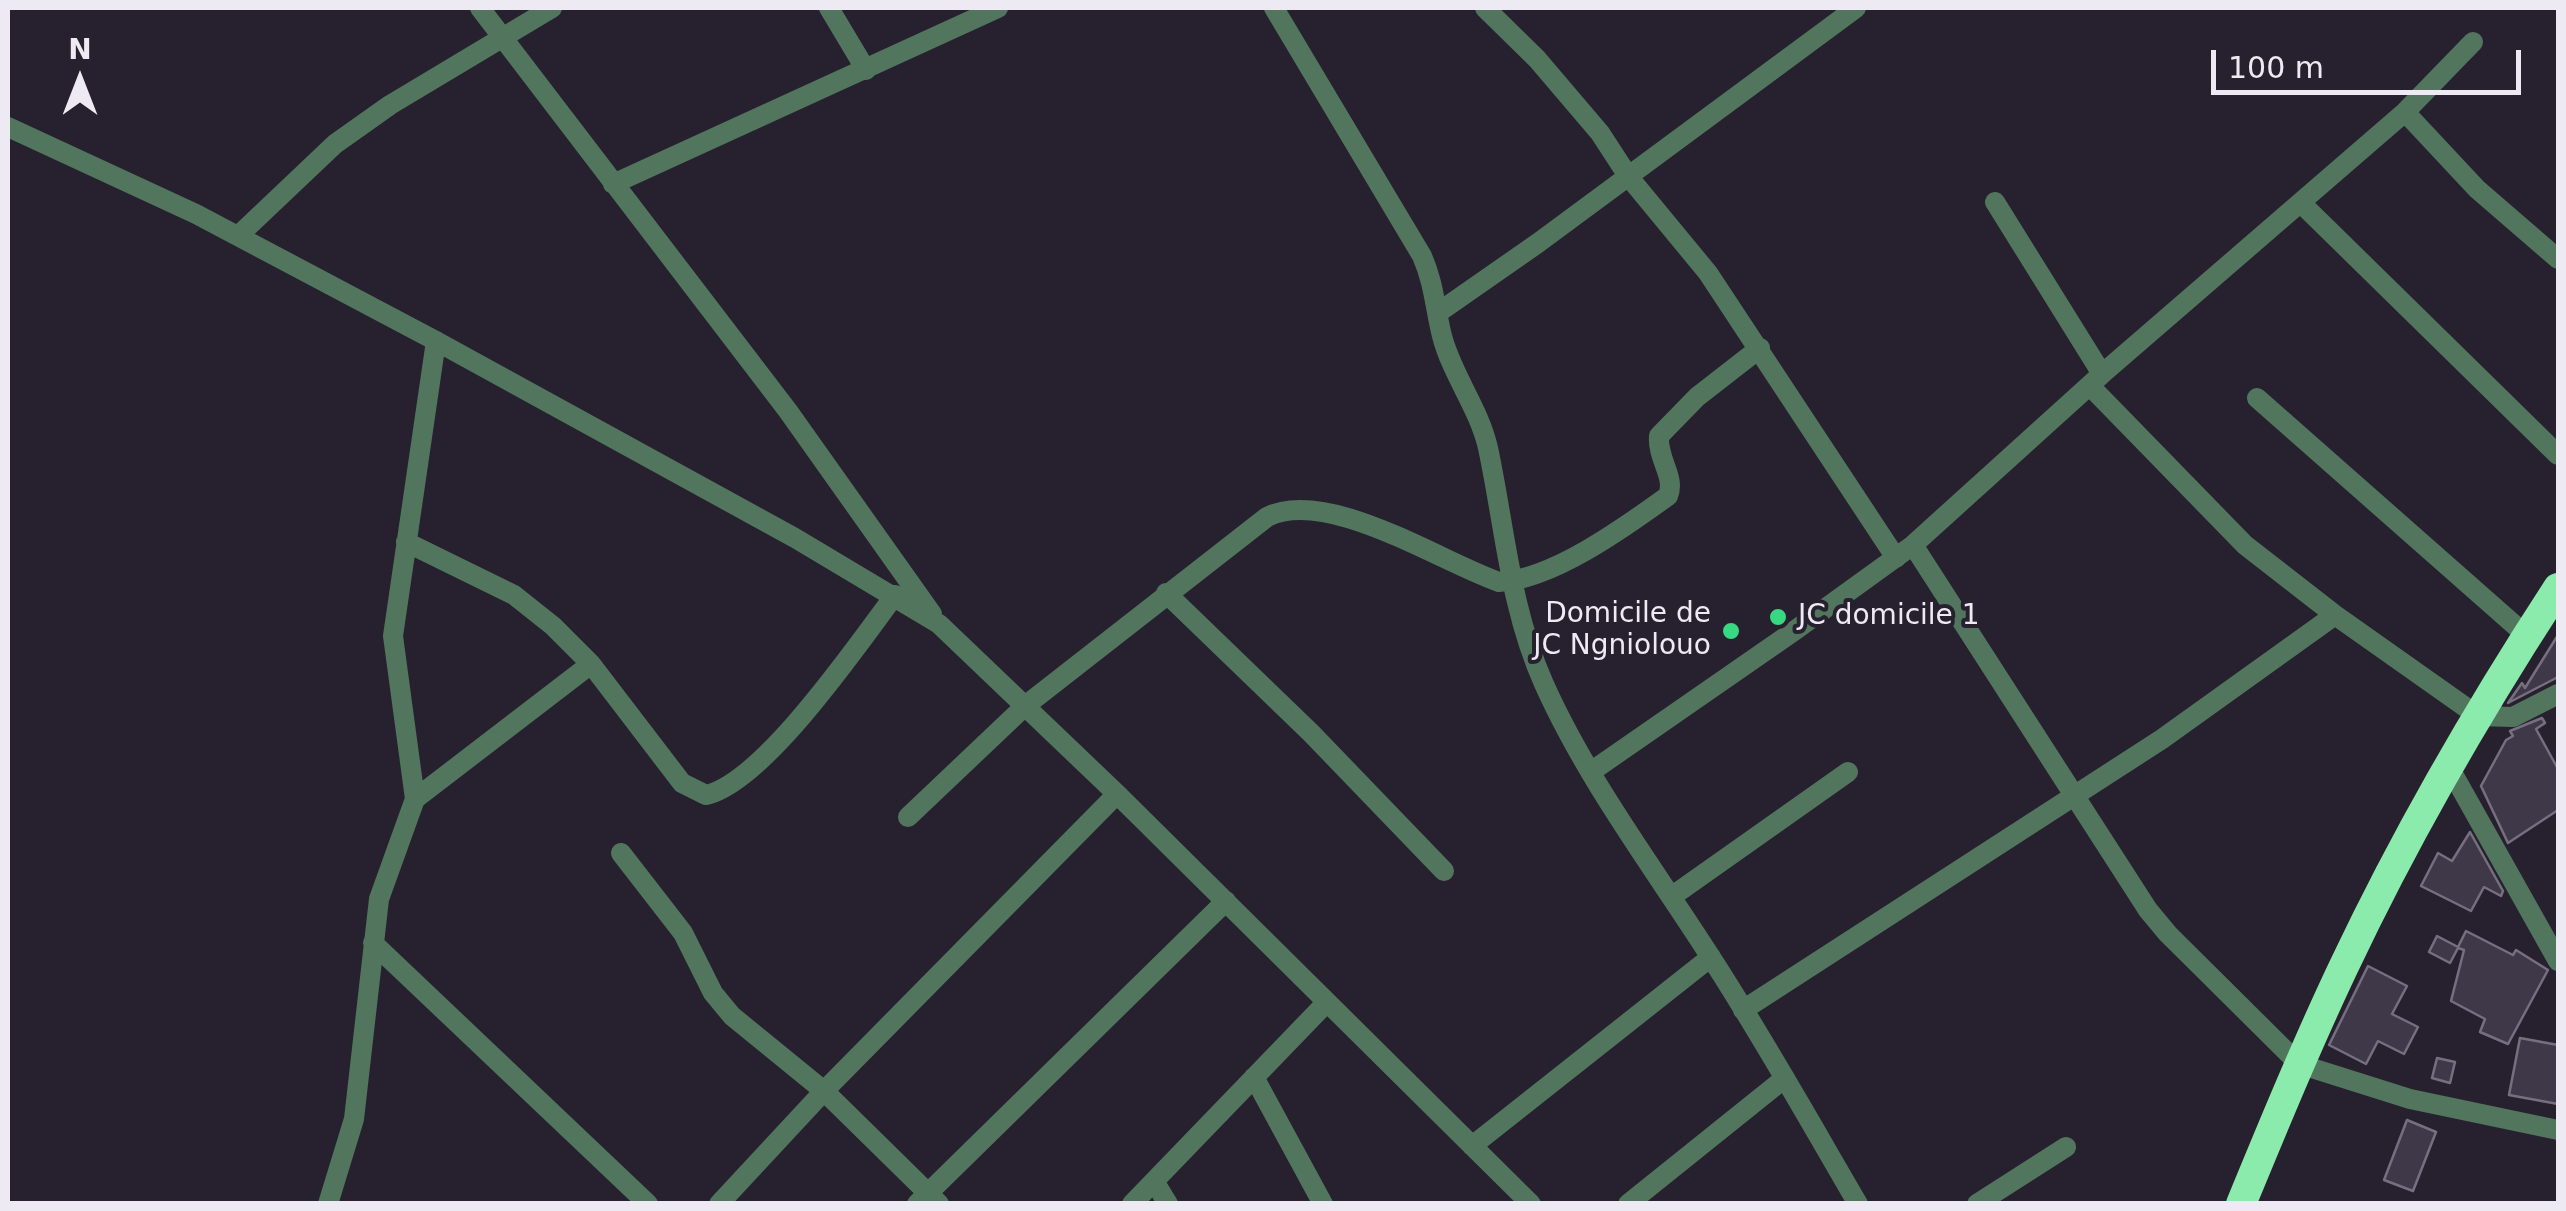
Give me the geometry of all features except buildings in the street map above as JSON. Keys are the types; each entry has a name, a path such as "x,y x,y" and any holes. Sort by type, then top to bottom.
{"highway":[{"path":"2241,1204 2299,1064 2381,891 2478,716 2558,588"}],"street":[{"path":"480,8 845,487 939,624"},
{"path":"238,236 335,144 501,35 552,8"},
{"path":"829,8 866,70"},
{"path":"613,184 998,8"},
{"path":"1274,8 1434,282 1443,338 1476,410 1487,445 1510,581 1544,685 1592,771 1711,956 1856,1203"},
{"path":"1485,8 1537,59 1708,273 1896,558"},
{"path":"1439,312 1628,176 1841,11"},
{"path":"1592,771 1914,545 2096,380 2405,112 2474,42"},
{"path":"2405,112 2476,189 2558,258"},
{"path":"8,127 238,236 436,341 895,594 939,624 1117,794 1531,1204"},
{"path":"1995,202 2096,380 2246,545 2335,615 2478,716 2512,717 2558,694"},
{"path":"2302,204 2558,455"},
{"path":"328,1204 354,1119 378,900 415,800 393,636 436,341"},
{"path":"908,817 1025,706 1166,593 1267,517 1282,510 1301,508 1374,526 1481,576 1510,581 1592,548 1668,496 1670,479 1660,460 1659,436 1697,397 1760,348"},
{"path":"2257,398 2527,636"},
{"path":"406,542 514,595 553,626 591,664 682,784 706,795 730,786 798,722 895,594"},
{"path":"1914,545 2074,796 2168,934 2299,1064 2410,1099 2558,1130"},
{"path":"1166,593 1311,733 1444,872"},
{"path":"1743,1010 2162,739 2335,615"},
{"path":"415,800 591,664"},
{"path":"2449,767 2558,961"},
{"path":"1671,897 1848,772"},
{"path":"718,1204 1117,794"},
{"path":"621,853 683,933 712,993 732,1016 824,1092 928,1200 1226,901"},
{"path":"373,943 648,1204"},
{"path":"1472,1146 1711,956"},
{"path":"1132,1204 1327,1002"},
{"path":"1254,1078 1323,1204"},
{"path":"1628,1204 1784,1078"},
{"path":"1977,1204 2066,1147"},
{"path":"1154,1180 1168,1204"}],"place":[{"name":"JC domicile 1","path":"1778,617"},
{"name":"Domicile de JC Ngniolouo","path":"1731,631"}]}
